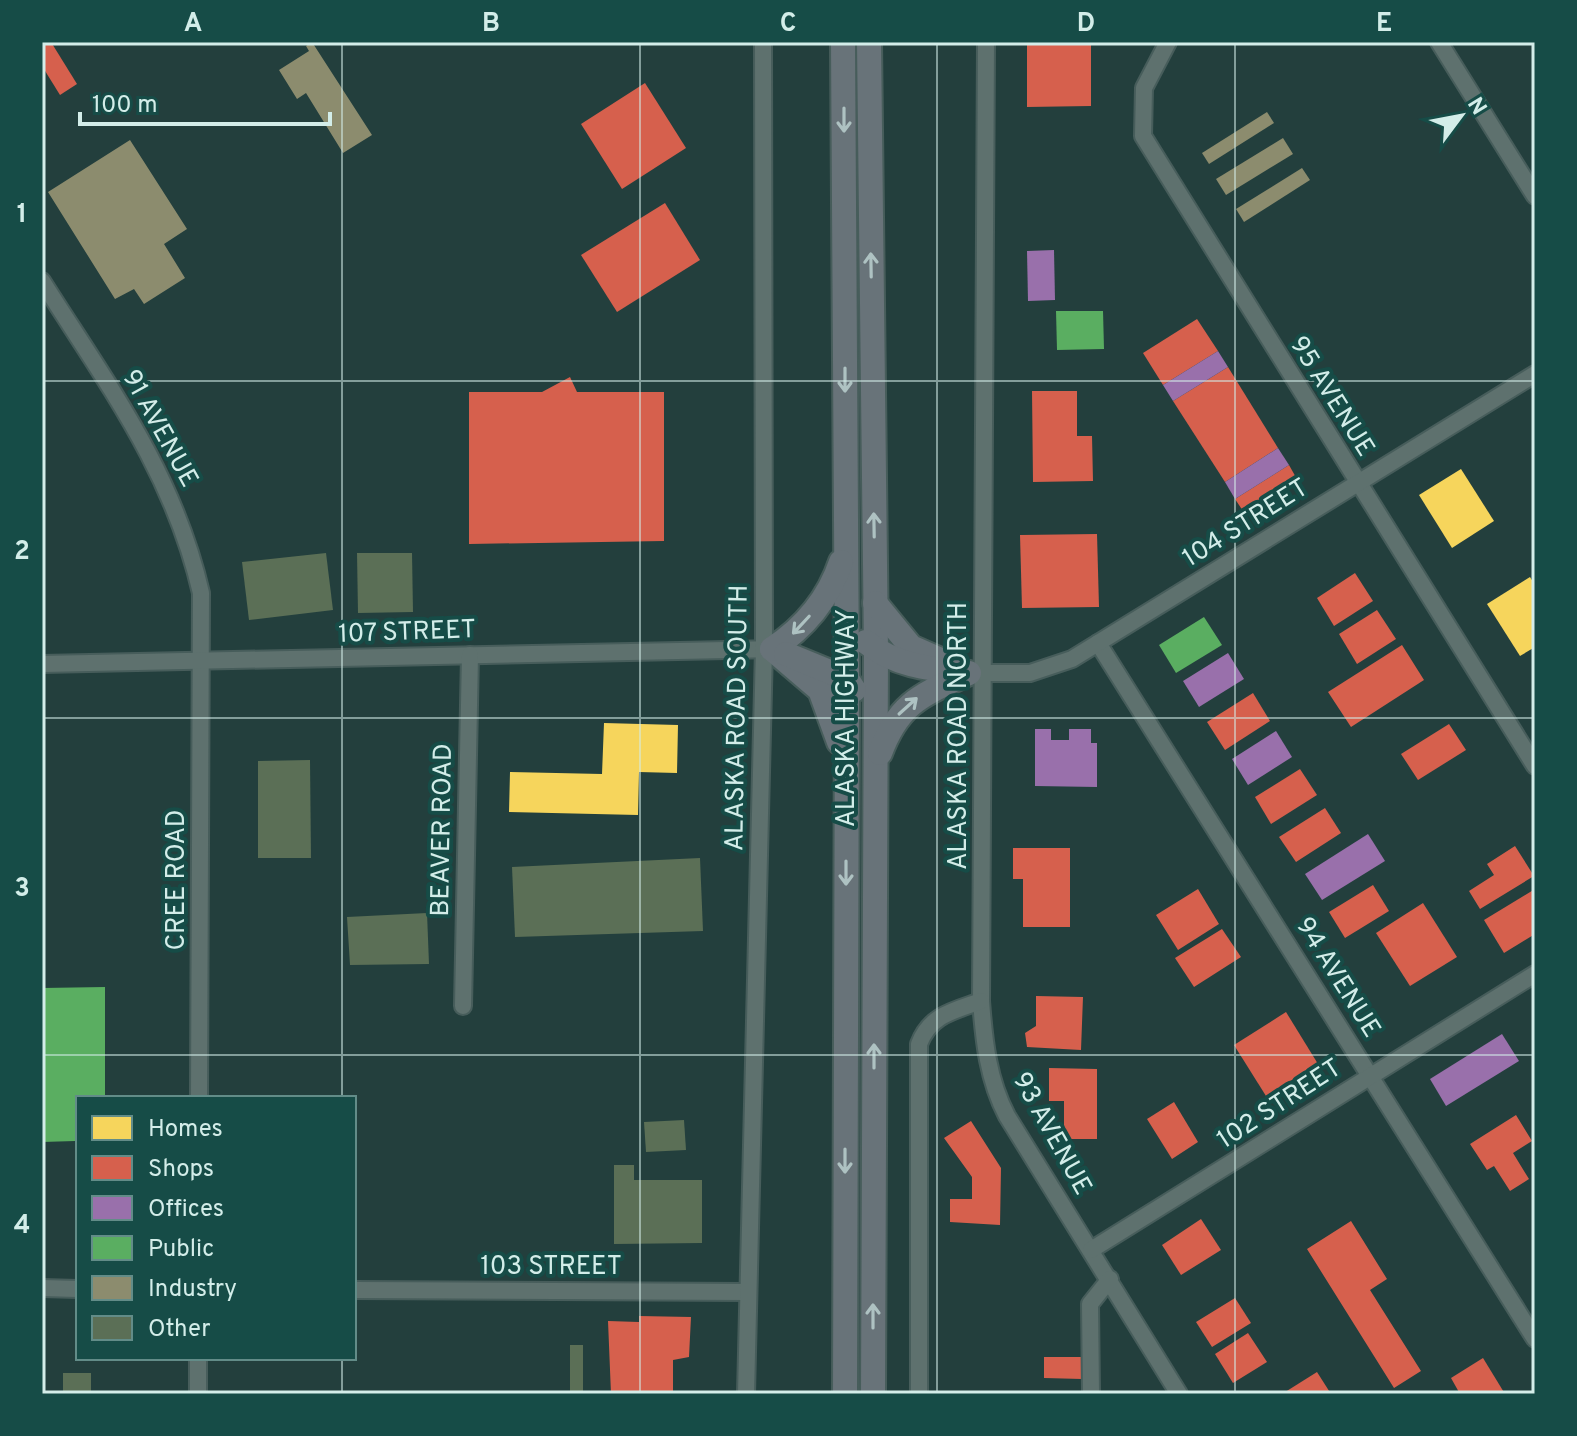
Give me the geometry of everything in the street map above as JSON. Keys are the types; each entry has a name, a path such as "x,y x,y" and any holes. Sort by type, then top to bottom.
{"highway":[{"name":"ALASKA HIGHWAY","path":"843,42 847,679 845,1394"},
{"name":"ALASKA HIGHWAY","path":"869,42 876,651 873,1394"},
{"path":"768,648 790,638 819,605 834,583 846,546"},
{"path":"875,603 911,647 976,674"},
{"path":"846,625 876,651 918,667 976,674"},
{"path":"768,648 819,665 847,679 875,718"},
{"path":"768,648 820,690 846,767"},
{"path":"875,767 889,729 902,709 921,695 976,674"}],"street":[{"name":"ALASKA ROAD SOUTH","path":"746,1394 768,648 763,42"},
{"name":"ALASKA ROAD NORTH","path":"981,1001 976,674 986,42"},
{"name":"95 AVENUE","path":"1168,42 1144,88 1143,136 1535,766"},
{"path":"1439,42 1535,196"},
{"name":"91 AVENUE","path":"42,281 150,453 173,500 190,547 201,593 202,663"},
{"name":"104 STREET","path":"976,674 1047,670 1098,643 1535,374"},
{"name":"94 AVENUE","path":"1098,643 1535,1339"},
{"name":"107 STREET","path":"42,664 202,663 768,648"},
{"name":"BEAVER ROAD","path":"463,1006 470,655"},
{"name":"CREE ROAD","path":"199,1096 202,663"},
{"name":"102 STREET","path":"1091,1250 1535,974"},
{"path":"919,1394 919,1044 925,1029 935,1018 981,1001"},
{"name":"93 AVENUE","path":"981,1001 986,1055 1002,1106 1179,1394"},
{"path":"1091,1394 1090,1304 1110,1279"},
{"path":"42,1288 76,1289"},
{"name":"103 STREET","path":"356,1290 747,1292"},
{"path":"198,1360 198,1394"}],"building: Homes":[{"path":"1461,469 1494,521 1452,548 1419,495"},
{"path":"1530,577 1535,585 1535,647 1520,656 1487,604"},
{"path":"604,723 678,725 677,773 639,772 638,815 509,812 510,772 602,774"}],"building: Shops":[{"path":"42,42 51,42 77,84 60,95 42,66"},
{"path":"1027,42 1091,42 1091,106 1027,107"},
{"path":"645,83 686,148 622,189 581,124"},
{"path":"665,203 700,260 617,312 581,255"},
{"path":"1197,319 1218,351 1163,385 1143,353"},
{"path":"1228,367 1278,448 1225,482 1173,401"},
{"path":"570,377 577,392 664,392 664,541 469,544 469,392 542,392"},
{"path":"1032,391 1077,391 1077,436 1092,436 1093,481 1033,482"},
{"path":"1289,465 1298,481 1245,514 1235,499"},
{"path":"1097,534 1099,607 1022,608 1020,535"},
{"path":"1355,573 1373,601 1334,626 1317,598"},
{"path":"1377,610 1396,639 1357,664 1339,634"},
{"path":"1402,645 1424,680 1351,727 1328,692"},
{"path":"1253,693 1270,721 1225,750 1207,722"},
{"path":"1449,724 1466,750 1418,780 1401,754"},
{"path":"1300,769 1317,795 1271,824 1255,797"},
{"path":"1325,808 1341,833 1296,862 1279,837"},
{"path":"1515,846 1534,876 1480,909 1469,891 1494,875 1487,864"},
{"path":"1013,848 1070,848 1070,927 1023,927 1023,879 1013,879"},
{"path":"1373,885 1389,911 1345,938 1329,912"},
{"path":"1198,889 1219,924 1178,950 1156,915"},
{"path":"1535,889 1535,934 1504,953 1484,920"},
{"path":"1423,903 1457,957 1410,986 1376,933"},
{"path":"1222,929 1241,957 1194,987 1175,958"},
{"path":"1036,996 1083,997 1081,1050 1027,1047 1025,1033 1036,1026"},
{"path":"1286,1012 1318,1064 1266,1096 1234,1045"},
{"path":"1049,1068 1097,1069 1097,1139 1064,1139 1064,1101 1049,1101"},
{"path":"1174,1102 1198,1142 1172,1159 1147,1119"},
{"path":"1516,1115 1532,1141 1513,1153 1529,1179 1510,1191 1494,1166 1487,1170 1470,1144"},
{"path":"971,1121 1001,1168 1000,1225 950,1222 950,1199 972,1199 972,1177 944,1138"},
{"path":"1201,1219 1221,1250 1181,1275 1162,1245"},
{"path":"1351,1221 1387,1279 1370,1290 1421,1371 1394,1388 1307,1249"},
{"path":"1235,1298 1251,1323 1212,1347 1196,1322"},
{"path":"639,1316 691,1317 689,1357 673,1360 673,1394 611,1394 608,1321 639,1322"},
{"path":"1248,1333 1267,1362 1233,1383 1215,1354"},
{"path":"1044,1357 1082,1357 1082,1379 1044,1378"},
{"path":"1483,1358 1505,1394 1460,1394 1451,1378"},
{"path":"1317,1372 1331,1394 1282,1394"}],"building: Offices":[{"path":"1054,250 1055,300 1028,301 1027,251"},
{"path":"1218,351 1228,367 1173,401 1163,385"},
{"path":"1278,448 1289,465 1235,499 1225,482"},
{"path":"1228,653 1244,679 1199,707 1183,681"},
{"path":"1035,729 1051,729 1051,740 1069,740 1069,729 1091,729 1091,743 1097,743 1097,787 1035,786"},
{"path":"1276,731 1292,757 1248,785 1232,759"},
{"path":"1368,834 1385,861 1322,900 1305,874"},
{"path":"1502,1034 1519,1061 1446,1106 1430,1079"}],"building: Public":[{"path":"1056,311 1103,311 1104,349 1057,350"},
{"path":"1204,617 1222,645 1176,673 1159,645"},
{"path":"105,987 105,1096 76,1096 76,1185 75,1141 42,1142 42,988"}],"building: Industry":[{"path":"312,42 372,135 343,153 306,93 297,99 279,70 309,51 306,46"},
{"path":"1267,112 1274,123 1209,164 1202,153"},
{"path":"1283,138 1293,154 1226,195 1216,179"},
{"path":"130,140 187,229 164,244 185,278 144,304 134,289 115,299 48,192"},
{"path":"1302,168 1310,180 1244,222 1236,209"}],"building: Other":[{"path":"326,553 333,610 249,620 242,562"},
{"path":"357,553 412,553 413,612 358,613"},
{"path":"310,760 311,858 258,858 258,761"},
{"path":"700,858 703,931 515,937 512,867"},
{"path":"427,913 429,964 350,965 347,917"},
{"path":"684,1120 686,1150 646,1152 644,1122"},
{"path":"614,1165 634,1165 634,1180 702,1180 702,1243 614,1244"},
{"path":"570,1345 583,1345 583,1394 570,1394"},
{"path":"63,1373 91,1373 91,1394 63,1394"}]}
